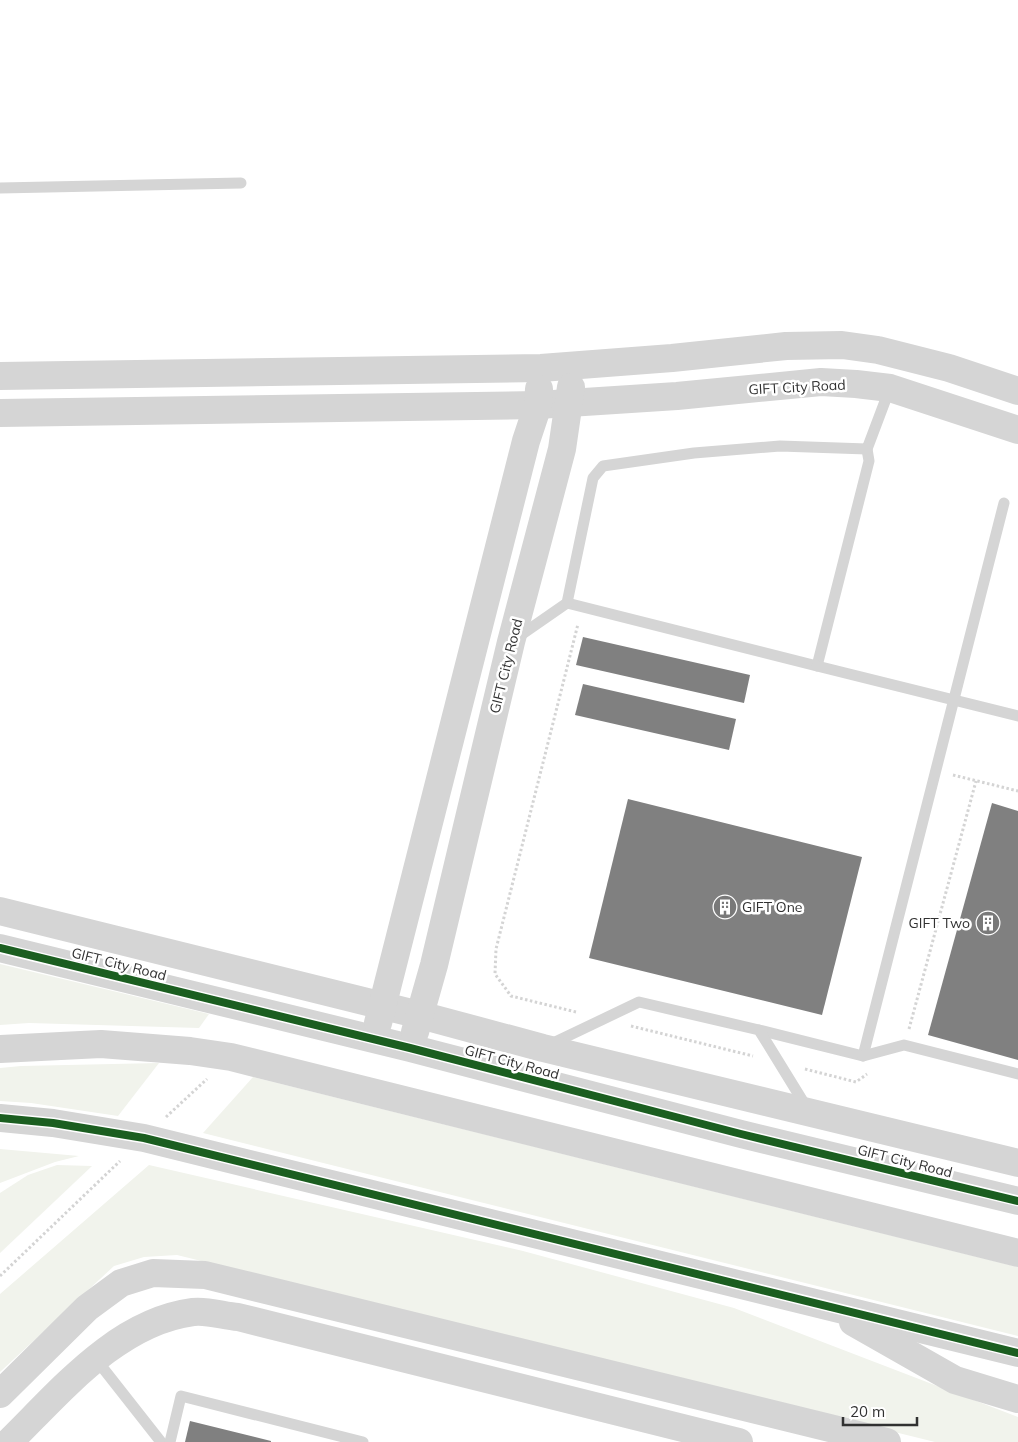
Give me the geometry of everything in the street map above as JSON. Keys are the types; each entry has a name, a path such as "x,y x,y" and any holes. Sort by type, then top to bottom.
{"street":[{"path":"0,376 541,368 672,358 786,346 842,345 878,350 949,368 1018,391"},
{"name":"GIFT City Road","path":"410,1048 434,964 511,642 562,448 575,365"},
{"path":"374,1039 526,441 538,405 541,368"},
{"name":"GIFT City Road","path":"0,413 569,404 821,382 890,388 1018,430"},
{"name":"GIFT City Road","path":"0,911 420,1015 543,1048 1018,1163"},
{"name":"GIFT City Road","path":"0,948 374,1039 741,1134 1018,1201"},
{"path":"0,1049 101,1044 231,1057 1018,1253"},
{"path":"0,1118 53,1123 144,1138 1018,1353"},
{"path":"0,1394 87,1308 121,1283 153,1273 205,1275 792,1431 887,1442"},
{"path":"822,1305 955,1380 1018,1399"},
{"path":"9,1442 95,1358 127,1336 156,1321 194,1312 238,1317 739,1442"}],"lane":[{"path":"0,188 241,183"},
{"path":"817,666 869,461 867,449 890,388"},
{"path":"511,642 567,603 593,478 604,466 694,454 780,446 867,449"},
{"path":"863,1056 1004,503"},
{"path":"567,603 1018,716"},
{"path":"543,1048 639,1002 863,1056 904,1045 1018,1074"},
{"path":"759,1030 777,1062 810,1112"},
{"path":"95,1358 162,1442"},
{"path":"170,1442 181,1396 363,1442"}],"path":[{"path":"582,607 496,949 495,974 511,996 856,1082 870,1072"},
{"path":"936,771 1018,791"},
{"path":"904,1045 976,780"}],"shaded area":[{"path":"0,964 209,1014 199,1028 29,1023 0,1025"},
{"path":"159,1063 118,1116 31,1103 0,1101 0,1068"},
{"path":"253,1077 1018,1267 1018,1336 203,1133"},
{"path":"0,1149 79,1156 55,1162 0,1183"},
{"path":"57,1165 92,1166 0,1253 0,1193 28,1175"},
{"path":"149,1165 523,1251 734,1308 1018,1417 1018,1442 935,1442 177,1255 144,1257 114,1266 0,1372 0,1294"}],"building":[{"path":"583,637 750,675 744,703 576,665"},
{"path":"583,684 736,719 729,750 575,715"},
{"name":"GIFT One","path":"628,799 862,857 822,1015 589,958"},
{"name":"GIFT Two","path":"992,803 1018,811 1018,1060 928,1035"},
{"path":"190,1421 271,1441 271,1442 185,1442"}],"cycle path":[{"path":"0,948 410,1048 741,1134 1018,1201"},
{"path":"0,1118 53,1123 144,1138 1018,1353"}],"place":[{"name":"GIFT One","path":"725,907"},
{"name":"GIFT Two","path":"988,923"}]}
